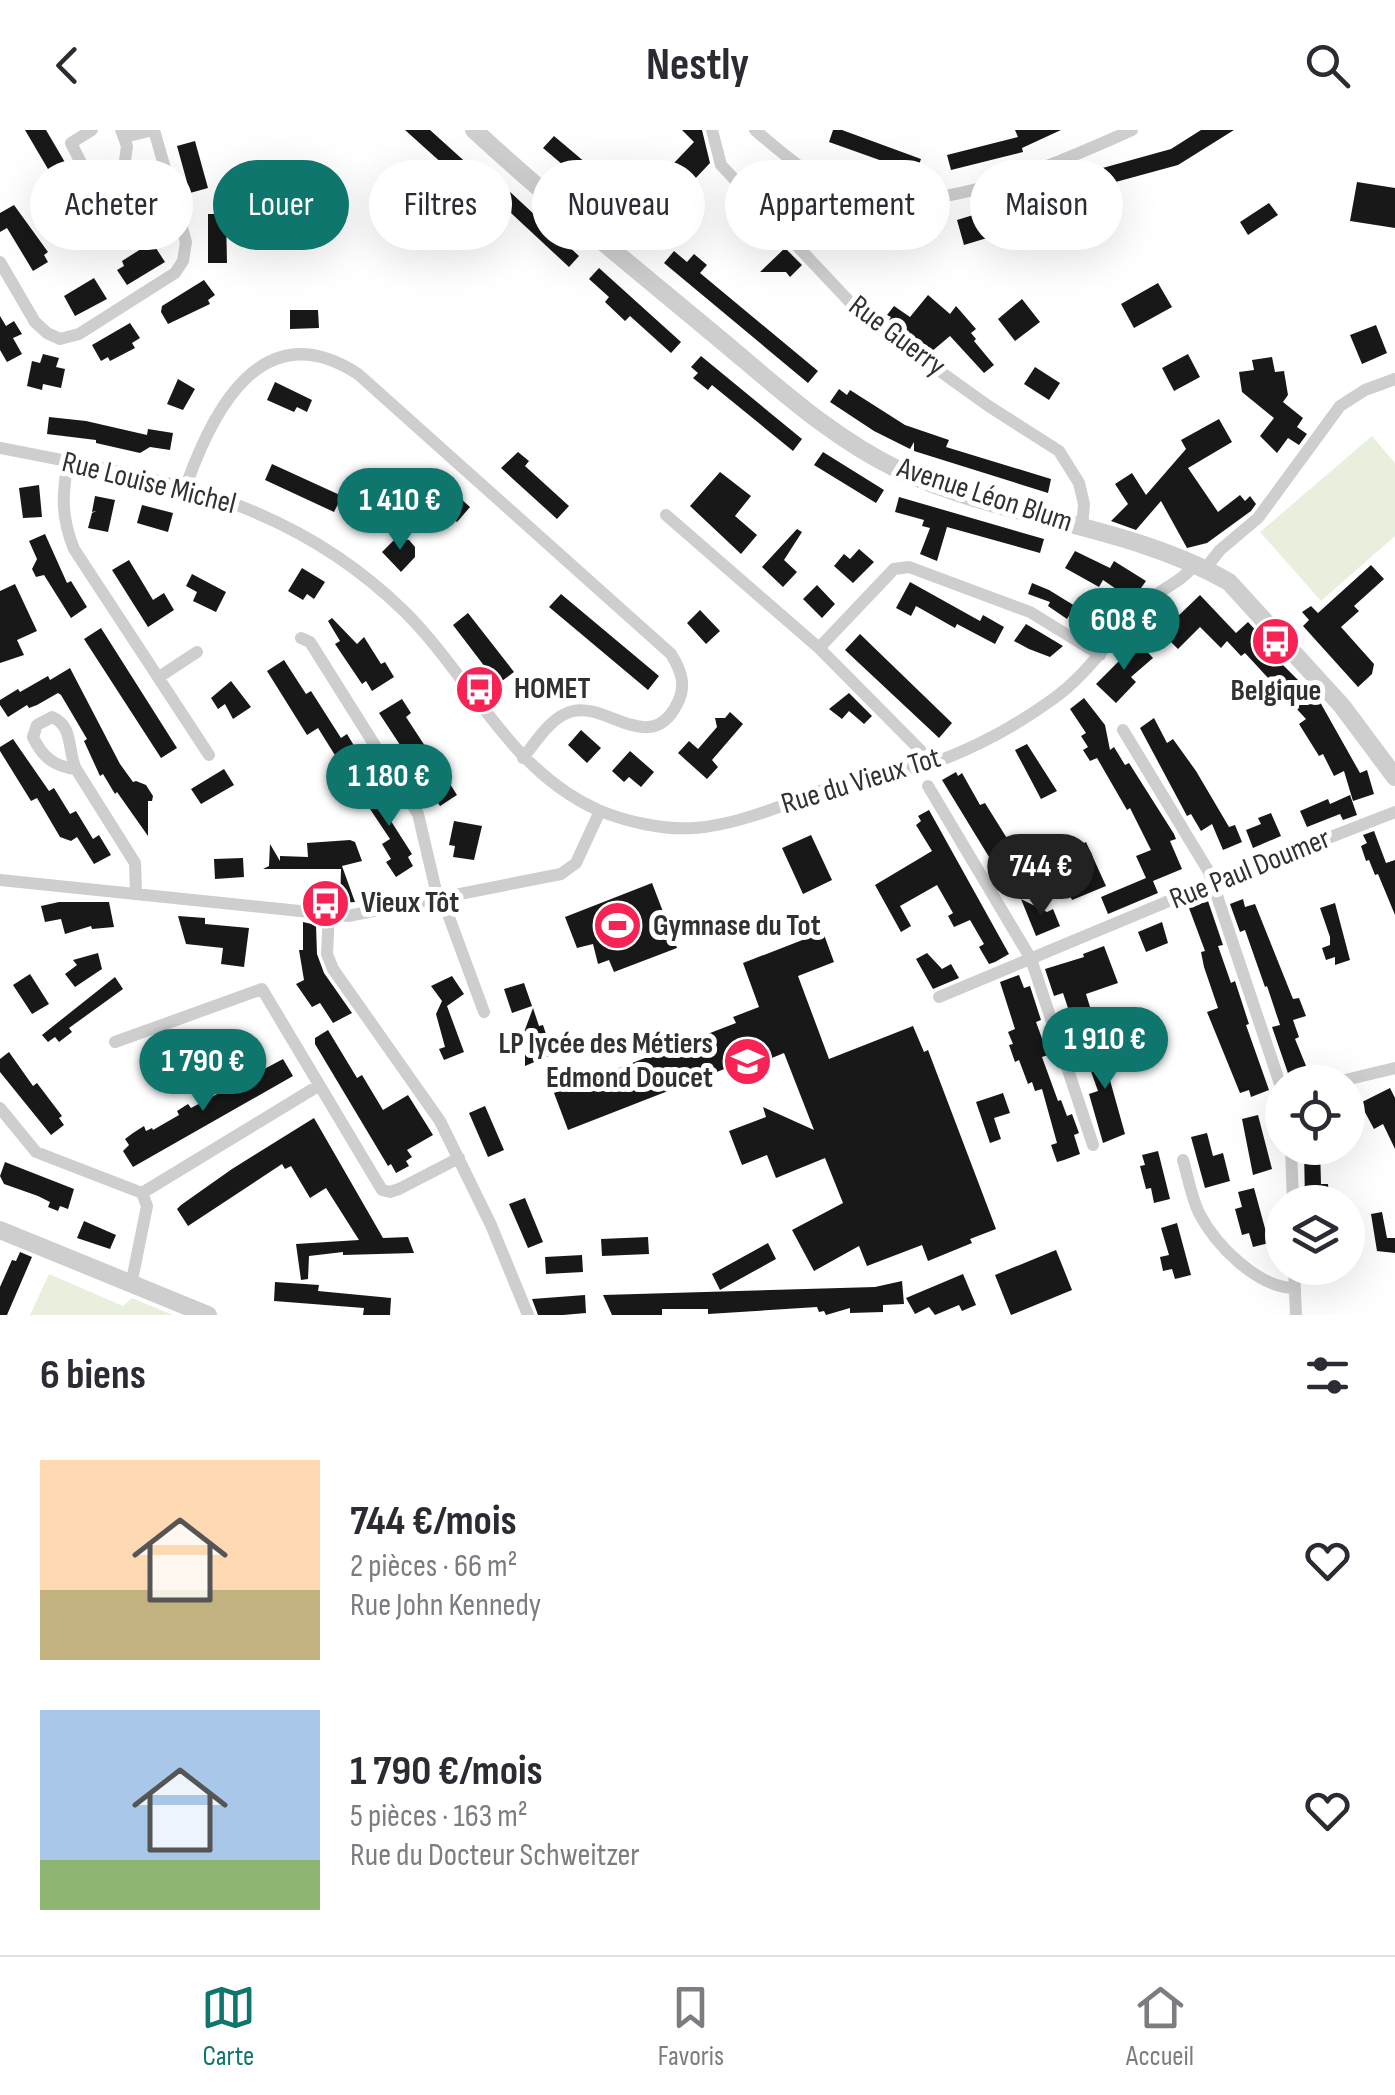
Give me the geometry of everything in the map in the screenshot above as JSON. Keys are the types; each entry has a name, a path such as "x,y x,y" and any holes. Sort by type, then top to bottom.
{"street":[{"path":"0,262 34,322 60,338 78,334 176,273 186,242 154,130 123,134 127,146 124,168 94,178 86,172 72,145 76,138 92,130"},
{"name":"Avenue Léon Blum","path":"474,130 535,186 802,408 859,450 950,490 1200,567 1239,591 1362,730 1394,781"},
{"name":"Rue Guerry","path":"712,130 721,165 862,316 1059,451 1078,483 1084,504 1082,528"},
{"path":"755,130 818,178 865,198 883,199 927,197 998,184 1041,170 1132,130"},
{"path":"186,486 226,398 253,372 269,362 305,354 324,356 358,374 670,654 678,666 683,690 674,710 661,722 635,727 577,710 558,718 523,758"},
{"name":"Rue du Vieux Tot","path":"600,811 664,828 727,822 861,776 933,763 1003,730 1073,685 1145,603 1200,567 1258,518 1340,406 1365,390 1395,379"},
{"name":"Rue Louise Michel","path":"0,448 186,486 282,524 364,576 406,613 523,758 567,794 600,811"},
{"path":"68,462 61,501 64,524 74,548 209,755"},
{"path":"666,514 819,648 933,763"},
{"path":"819,648 894,569 909,567 1030,612 1100,656"},
{"path":"301,638 310,642 418,814 440,899 484,1012"},
{"path":"159,677 198,652"},
{"path":"1123,730 1209,872 1274,1065"},
{"path":"76,768 135,862 136,892"},
{"path":"928,786 1031,959 1093,1145"},
{"path":"0,880 348,916 562,874 576,863 600,811"},
{"name":"Rue Paul Doumer","path":"940,997 1212,883 1395,812"},
{"path":"328,913 326,954 333,969 433,1111 459,1158 528,1315"},
{"path":"114,1042 262,989 382,1190 399,1189 459,1158"},
{"path":"1365,1075 1395,1068"},
{"path":"142,1193 318,1086"},
{"path":"0,1108 36,1152 142,1193 147,1206 131,1285"},
{"path":"1182,1160 1197,1209 1226,1250 1260,1276 1295,1288"},
{"path":"0,1230 208,1315"},
{"path":"1295,1285 1296,1315"}],"green space":[{"path":"1372,436 1395,463 1395,536 1321,601 1260,532"},
{"path":"49,1274 123,1306 132,1298 173,1315 30,1315"}],"building":[{"path":"25,130 46,130 64,160 43,160"},
{"path":"405,130 430,130 463,160 438,160"},
{"path":"682,130 702,130 710,163 705,168 705,160 677,160 694,142"},
{"path":"833,130 842,130 921,159 880,160 829,142"},
{"path":"1015,130 1061,130 1022,148 1023,152 991,160 970,160 970,165 951,170 947,155 1018,137"},
{"path":"1201,130 1234,130 1178,165 1123,180 1123,162 1171,149"},
{"path":"554,136 582,160 557,160 543,148"},
{"path":"195,141 208,188 193,192 193,160 181,160 177,146"},
{"path":"1357,182 1395,188 1395,228 1350,221"},
{"path":"512,194 532,212 532,233 512,214"},
{"path":"1269,203 1278,215 1248,235 1240,222"},
{"path":"14,205 30,227 30,250 47,250 44,255 48,262 33,271 7,228 0,232 0,213"},
{"path":"208,214 213,214 213,250 227,250 227,263 208,263"},
{"path":"970,216 970,243 964,245 957,220"},
{"path":"139,250 157,250 165,262 127,285 117,270 124,266 122,261"},
{"path":"551,250 573,250 579,256 569,267"},
{"path":"783,250 802,265 790,277 786,272 760,272"},
{"path":"674,251 687,262 694,254 707,265 700,273 818,371 808,383 664,263"},
{"path":"599,268 681,342 671,353 630,316 625,321 605,302 609,297 589,279"},
{"path":"94,278 107,299 75,316 64,296"},
{"path":"204,280 215,295 208,300 210,304 168,324 162,306"},
{"path":"1158,283 1172,307 1134,328 1121,304"},
{"path":"928,295 950,314 956,306 976,329 971,333 974,341 994,365 984,373 950,336 931,352 888,322 891,317 887,315 894,306 910,317"},
{"path":"1022,299 1040,322 1015,341 998,319"},
{"path":"290,310 318,310 319,328 290,329"},
{"path":"0,316 6,326 14,321 22,334 13,338 22,354 7,362 0,350"},
{"path":"130,323 140,338 132,343 135,348 110,361 108,357 101,361 92,345"},
{"path":"1376,325 1387,353 1362,364 1350,335"},
{"path":"43,354 59,358 56,367 65,369 61,388 43,384 42,390 27,386 32,361 40,363"},
{"path":"1188,354 1200,377 1174,391 1162,368"},
{"path":"701,356 802,439 793,451 712,385 708,390 693,378 698,373 691,367"},
{"path":"1272,357 1275,372 1284,371 1288,395 1283,402 1303,418 1297,427 1307,434 1299,445 1288,438 1277,453 1260,436 1274,418 1242,392 1239,372 1254,370 1252,360"},
{"path":"1035,367 1060,383 1049,400 1024,384"},
{"path":"178,379 195,389 183,410 167,404"},
{"path":"275,382 312,400 307,412 297,407 294,412 267,400"},
{"path":"839,389 847,395 850,390 905,425 949,440 946,447 1051,479 1048,493 914,451 914,442 910,449 830,402"},
{"path":"49,417 147,435 148,429 173,433 170,450 150,447 140,453 96,440 47,434"},
{"path":"1219,419 1232,442 1188,468 1218,512 1240,495 1245,501 1250,496 1256,504 1251,511 1207,543 1187,548 1161,501 1136,530 1111,521 1128,504 1115,484 1132,473 1146,495 1186,449 1181,440"},
{"path":"518,452 529,461 525,466 569,506 557,519 501,468"},
{"path":"823,452 884,490 876,503 814,465"},
{"path":"272,464 342,496 334,512 265,480"},
{"path":"720,472 751,496 735,516 757,535 741,554 690,506"},
{"path":"39,485 42,517 23,518 19,488"},
{"path":"450,489 470,507 457,522 437,504"},
{"path":"95,496 115,500 108,532 88,528 96,511 92,512"},
{"path":"899,497 1044,539 1040,553 947,527 937,561 920,554 930,528 922,526 924,520 895,512"},
{"path":"142,505 173,513 168,532 137,523"},
{"path":"797,529 802,532 784,560 797,572 783,587 762,567"},
{"path":"45,534 67,583 71,581 87,607 71,618 44,575 36,577 32,569 37,559 29,541"},
{"path":"396,538 409,540 415,547 415,557 401,572 382,552"},
{"path":"859,549 874,562 853,583 834,566 844,554 850,559"},
{"path":"1075,551 1110,568 1114,561 1146,581 1129,605 1118,598 1122,593 1103,580 1099,587 1065,568"},
{"path":"129,560 153,600 164,593 174,610 148,627 112,570"},
{"path":"1371,565 1384,579 1354,606 1359,611 1341,627 1374,664 1372,674 1358,687 1303,626 1309,620 1302,612 1311,606 1318,613"},
{"path":"302,568 325,582 314,599 307,594 303,600 288,591"},
{"path":"192,574 226,592 216,612 193,601 197,592 186,586"},
{"path":"910,582 980,621 983,615 1004,627 995,644 916,606 911,616 896,608"},
{"path":"1032,583 1075,606 1067,619 1048,606 1050,602 1028,594"},
{"path":"15,584 37,631 17,640 24,655 0,663 0,591"},
{"path":"817,585 835,604 822,618 803,599"},
{"path":"561,594 659,676 648,690 549,607"},
{"path":"1200,595 1236,633 1248,622 1262,637 1259,641 1320,702 1360,773 1367,770 1374,794 1353,801 1344,771 1334,776 1323,754 1319,756 1299,724 1306,719 1245,653 1241,656 1227,641 1221,648 1200,627 1178,649 1164,635"},
{"path":"700,610 720,631 706,644 687,623"},
{"path":"468,613 514,672 498,684 453,625"},
{"path":"332,618 357,644 364,637 394,677 372,691 366,681 362,684 335,644 340,641 328,621"},
{"path":"1026,624 1063,646 1050,657 1014,641"},
{"path":"101,628 177,748 161,758 84,639"},
{"path":"860,634 952,723 939,738 845,650"},
{"path":"1138,642 1153,658 1131,677 1136,682 1116,703 1096,684"},
{"path":"284,660 306,694 311,691 341,738 347,734 365,764 342,779 333,764 338,760 318,728 307,735 267,671"},
{"path":"70,668 120,764 133,782 146,785 153,796 148,801 148,836 103,774 100,776 84,741 87,739 61,695 29,708 27,705 8,717 0,705 0,700 18,689 20,692 48,676 50,680"},
{"path":"231,681 251,707 233,719 225,704 218,709 211,698"},
{"path":"849,693 872,716 864,724 849,711 842,719 829,709"},
{"path":"1084,698 1105,725 1110,750 1114,747 1125,765 1129,763 1174,834 1176,839 1170,841 1182,869 1153,881 1158,893 1108,914 1101,897 1146,878 1136,856 1151,850 1130,808 1127,810 1097,758 1090,761 1083,750 1088,747 1081,736 1086,733 1070,709"},
{"path":"402,699 411,713 406,717 425,746 408,757 379,713"},
{"path":"730,712 743,724 712,760 718,767 707,779 678,753 689,741 698,749 717,727 715,718 725,718"},
{"path":"1154,718 1167,743 1173,739 1196,771 1229,827 1235,825 1242,842 1223,850 1212,824 1201,831 1191,814 1187,816 1140,728"},
{"path":"581,730 601,748 587,763 568,745"},
{"path":"13,739 49,791 54,788 70,814 76,811 93,839 99,835 111,855 94,864 77,837 71,841 60,837 37,798 31,801 0,751"},
{"path":"1027,744 1057,791 1041,799 1015,750"},
{"path":"630,751 654,772 641,787 629,777 624,782 612,771"},
{"path":"438,765 457,795 440,806 420,777"},
{"path":"224,769 234,785 201,804 191,789"},
{"path":"956,772 958,776 962,773 980,805 985,803 1033,880 1011,893 942,780"},
{"path":"378,783 397,813 389,818 412,854 408,857 413,866 396,877 386,862 391,859 382,844 390,839 360,794"},
{"path":"1350,795 1357,815 1343,820 1340,814 1307,827 1300,811"},
{"path":"929,810 1009,954 995,962 989,964 979,947 984,944 970,920 954,927 948,916 953,913 937,885 900,906 911,926 901,932 875,885 932,851 916,825 921,821 918,816"},
{"path":"1271,813 1281,836 1253,848 1246,830 1261,824 1258,818"},
{"path":"454,821 482,826 474,860 453,857 455,846 449,845"},
{"path":"1374,831 1386,863 1395,860 1395,915 1361,846 1367,843 1363,835"},
{"path":"811,835 832,880 803,894 782,848"},
{"path":"355,842 362,861 342,866 355,902 340,903 341,869 263,869 269,866 270,844 280,861 280,856 308,857 307,843"},
{"path":"1086,842 1106,886 1072,900 1066,886 1088,876 1075,848"},
{"path":"243,858 244,877 215,879 214,859"},
{"name":"Gymnase du Tot","path":"652,883 677,948 614,972 609,960 598,964 593,944 577,948 565,917"},
{"path":"1021,899 1047,912 1053,909 1060,926 1036,936"},
{"path":"1243,899 1245,907 1255,904 1293,999 1299,998 1306,1016 1293,1020 1299,1037 1295,1039 1306,1065 1285,1065 1272,1027 1280,1025 1267,986 1230,904"},
{"path":"1208,901 1223,945 1218,946 1231,983 1235,981 1265,1079 1265,1092 1251,1097 1249,1090 1240,1093 1207,1012 1218,1008 1204,967 1201,952 1205,951 1189,908"},
{"path":"109,902 114,927 91,926 65,934 61,919 45,922 41,906"},
{"path":"1335,903 1350,960 1335,965 1335,957 1326,960 1322,948 1330,945 1330,937 1320,908"},
{"path":"178,916 205,918 205,924 249,928 244,967 221,964 223,948 186,944"},
{"path":"303,922 316,925 317,954 324,973 352,1013 333,1023 320,1003 312,1007 296,984 304,980 299,950 303,950"},
{"path":"1162,922 1168,943 1146,952 1138,932"},
{"path":"823,932 834,962 798,976 829,1059 913,1026 924,1052 928,1050 996,1229 928,1261 922,1245 867,1266 859,1246 814,1271 792,1230 843,1203 825,1158 776,1178 767,1155 742,1165 729,1131 766,1117 763,1107 814,1130 784,1053 752,1066 750,1059 568,1130 554,1093 736,1023 733,1017 759,1007 743,963"},
{"path":"1104,946 1118,983 1086,994 1095,1032 1078,1038 1063,993 1054,996 1045,969"},
{"path":"98,953 102,969 75,987 65,974 77,965 73,960"},
{"path":"927,953 942,969 951,964 959,978 933,989 916,959"},
{"path":"30,974 49,1004 32,1014 13,985"},
{"path":"1019,975 1024,988 1030,986 1041,1020 1036,1022 1048,1055 1042,1057 1058,1101 1061,1100 1067,1116 1072,1114 1079,1133 1074,1135 1080,1154 1057,1162 1051,1145 1057,1143 1042,1089 1035,1091 1032,1082 1028,1084 1009,1045 1013,1044 1008,1032 1015,1029 1000,982"},
{"path":"452,976 464,994 447,1006 464,1052 444,1060 439,1049 445,1047 436,1014 442,1001 431,986"},
{"path":"115,977 123,989 69,1028 72,1032 59,1042 55,1037 48,1042 42,1035"},
{"path":"524,983 532,1006 512,1013 504,989"},
{"path":"533,1008 546,1034 539,1049 551,1055 525,1066 525,1045 520,1043"},
{"path":"328,1030 357,1078 362,1075 383,1110 408,1095 433,1135 407,1150 412,1157 406,1161 409,1166 396,1173 391,1164 388,1166 315,1044 315,1038"},
{"path":"1106,1038 1118,1069 1108,1073 1125,1134 1103,1143 1089,1094 1098,1091 1088,1063 1095,1060 1090,1044"},
{"path":"9,1052 33,1086 37,1083 62,1116 59,1118 64,1125 51,1135 0,1072 0,1059"},
{"path":"283,1059 293,1076 133,1167 123,1151 129,1145 125,1139 133,1133 144,1126 146,1131 153,1130 179,1115 177,1111 188,1104 191,1108"},
{"path":"1390,1088 1395,1098 1395,1149 1383,1124 1374,1129 1365,1112 1365,1100"},
{"path":"1003,1093 1010,1113 994,1118 1001,1139 990,1143 976,1102"},
{"path":"485,1106 504,1150 488,1157 469,1113"},
{"path":"1258,1115 1265,1142 1265,1165 1272,1169 1253,1175 1242,1119"},
{"path":"314,1118 383,1238 408,1237 414,1253 343,1252 309,1256 308,1279 301,1280 296,1244 359,1240 326,1188 310,1198 291,1166 285,1169 282,1164 188,1226 177,1209 181,1205"},
{"path":"1207,1133 1213,1156 1223,1153 1230,1181 1205,1188 1191,1137"},
{"path":"1158,1151 1170,1199 1154,1203 1140,1166 1145,1165 1142,1155"},
{"path":"5,1162 74,1189 68,1209 60,1206 58,1211 38,1196 4,1184 0,1176"},
{"path":"1304,1165 1320,1165 1321,1184 1328,1185 1305,1185"},
{"path":"1254,1188 1265,1228 1265,1244 1253,1247 1249,1233 1242,1235 1235,1209 1242,1207 1238,1192"},
{"path":"525,1198 543,1242 528,1248 509,1204"},
{"path":"1382,1212 1387,1238 1395,1238 1395,1253 1377,1251 1371,1214"},
{"path":"84,1221 116,1235 110,1249 77,1238"},
{"path":"1177,1223 1191,1275 1175,1279 1172,1269 1163,1271 1160,1257 1169,1255 1161,1228"},
{"path":"648,1237 649,1254 602,1256 601,1239"},
{"path":"768,1243 776,1259 720,1290 712,1274"},
{"path":"1056,1250 1072,1290 1011,1315 995,1275"},
{"path":"20,1252 32,1257 7,1315 0,1315 0,1287"},
{"path":"582,1255 583,1272 546,1274 545,1257"},
{"path":"963,1274 976,1305 962,1311 959,1305 935,1315 929,1307 915,1314 906,1298"},
{"path":"902,1281 904,1304 883,1305 883,1312 850,1313 850,1308 826,1315 817,1307 708,1314 708,1309 662,1309 662,1315 612,1315 603,1295 875,1287"},
{"path":"275,1282 319,1285 318,1291 391,1298 390,1315 363,1315 364,1308 274,1301"},
{"path":"585,1295 586,1313 563,1315 538,1315 532,1299"}],"place":[{"name":"Belgique","path":"1276,642"},
{"name":"HOMET","path":"479,689"},
{"name":"Vieux Tôt","path":"326,903"},
{"name":"Gymnase du Tot","path":"618,926"},
{"name":"LP lycée des Métiers Edmond Doucet","path":"748,1061"}]}
